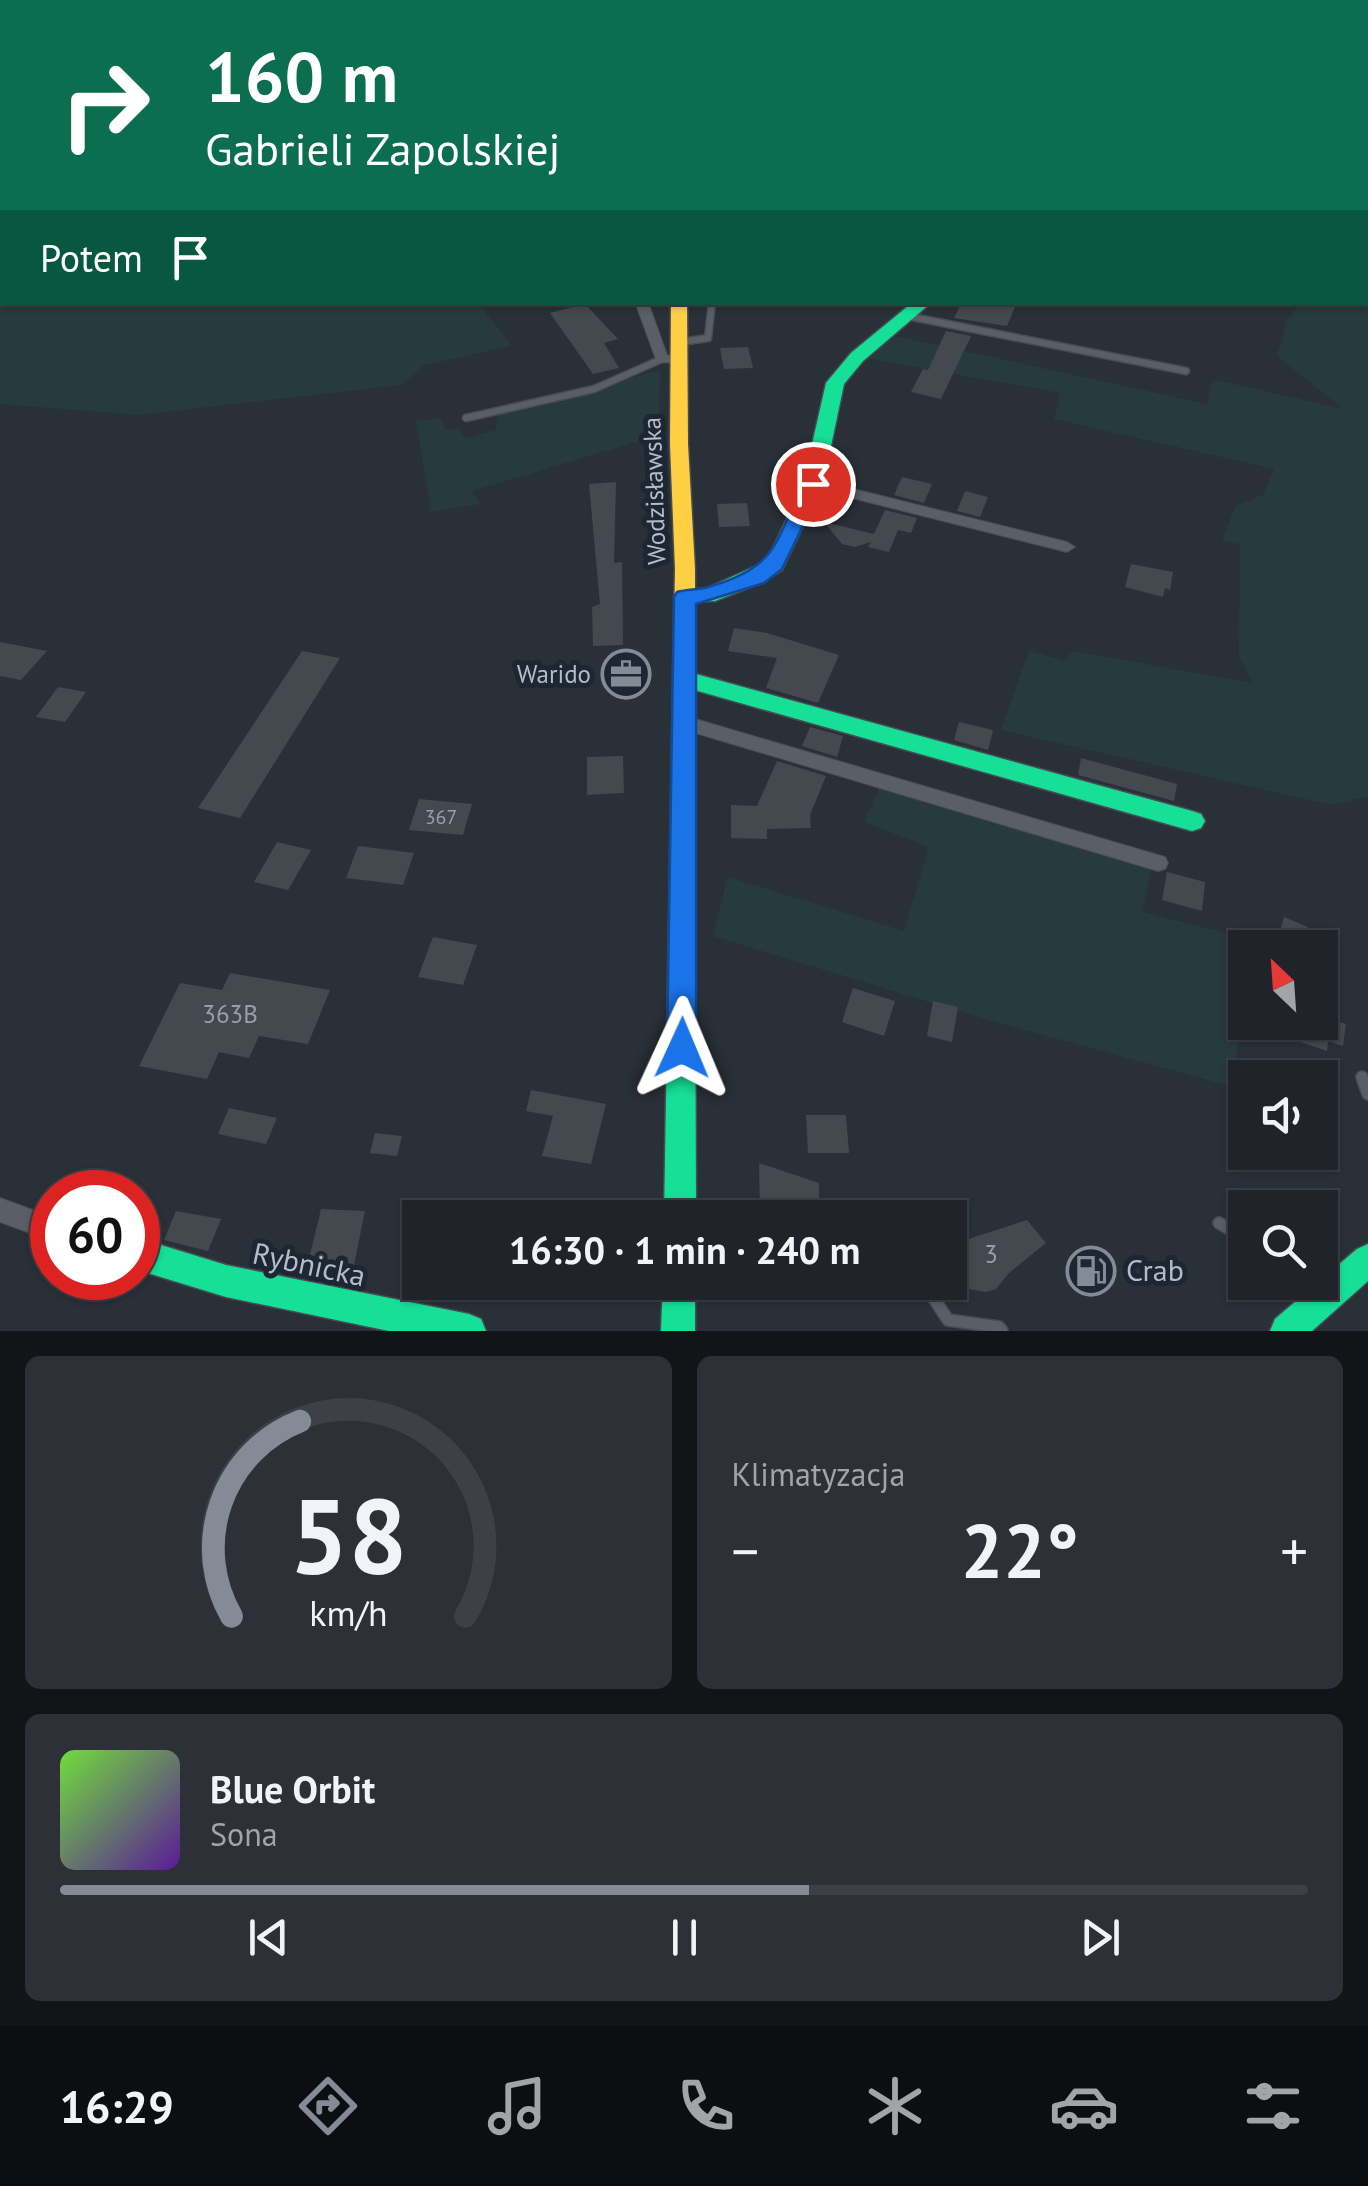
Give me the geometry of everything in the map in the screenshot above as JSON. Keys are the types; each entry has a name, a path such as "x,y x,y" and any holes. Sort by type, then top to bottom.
{"street":[{"path":"643,305 673,354"},
{"name":"Wodzisławska","path":"678,305 673,354 685,597 680,1200"},
{"path":"685,597 707,596 740,584 775,564 813,484 835,383 845,368 915,309"},
{"path":"813,484 1067,547"},
{"path":"685,679 1192,821"},
{"path":"685,722 1158,863"},
{"path":"0,1210 30,1222"},
{"path":"1287,1331 1368,1260"},
{"name":"Rybnicka","path":"160,1261 226,1282 469,1331"},
{"path":"678,1331 679,1300"}],"lane":[{"path":"466,418 600,385 650,368 708,338 712,305"},
{"path":"915,309 1186,372"},
{"path":"1362,1078 1368,1094"},
{"path":"1219,1223 1228,1228"},
{"path":"935,1300 948,1320 1000,1327 1002,1331"},
{"path":"1314,1300 1318,1304"}],"green space":[{"path":"0,305 481,305 512,346 424,365 402,385 138,415 0,404"},
{"path":"1298,305 1368,305 1368,796 1332,805 1001,730 1029,651 1065,661 1073,651 1253,683 1239,657 1240,544 1222,541 1236,505 1263,495 1274,469 1054,419 1060,393 867,358 895,336 1207,404 1212,384 1217,380 1343,409 1277,356 1287,320"},
{"path":"660,370 659,435 472,491 480,504 431,512 416,421 441,418 445,430 458,429 466,438 496,430 498,415"},
{"path":"879,788 1151,870 1142,912 1228,933 1228,1040 1239,1040 1235,1060 1228,1060 1228,1085 992,1021 713,936 728,877 904,931 929,847 864,822"}],"building":[{"path":"586,305 618,339 604,343 619,368 593,374 550,313"},
{"path":"960,305 1015,307 1007,326 954,318"},
{"path":"946,331 971,336 941,399 911,392 923,369 928,370"},
{"path":"748,347 753,368 724,369 720,348"},
{"path":"902,477 932,484 924,503 894,495"},
{"path":"616,482 614,563 622,562 623,645 593,646 592,607 600,604 589,484"},
{"path":"965,491 988,497 980,517 957,511"},
{"path":"747,503 750,526 719,527 717,504"},
{"path":"885,510 917,518 911,533 898,530 889,552 868,547 871,542 855,547 842,544 824,522 874,534"},
{"path":"1131,564 1173,572 1170,590 1165,588 1163,597 1125,587"},
{"path":"734,628 767,633 839,655 818,703 766,688 777,658 728,651"},
{"path":"0,642 47,651 21,680 0,676"},
{"path":"302,651 340,658 240,818 198,808"},
{"name":"Warido","path":"643,661 643,686 608,686 610,662"},
{"path":"58,687 86,692 65,722 36,717"},
{"path":"959,722 993,730 988,750 954,740"},
{"path":"810,727 843,736 837,757 802,746"},
{"path":"623,756 624,793 587,795 587,757"},
{"path":"1081,758 1177,784 1174,801 1078,775"},
{"path":"777,761 826,776 810,815 811,828 767,829 767,839 731,838 731,805 757,806"},
{"path":"419,799 472,804 463,835 409,830"},
{"path":"277,842 311,850 288,890 254,882"},
{"path":"358,846 414,853 403,885 346,878"},
{"path":"1167,872 1205,882 1202,911 1162,900"},
{"path":"1284,917 1308,927 1307,930 1280,930"},
{"path":"433,937 477,945 463,985 418,977"},
{"path":"230,973 330,990 308,1044 259,1036 249,1058 219,1052 207,1079 139,1066 180,983 222,990"},
{"path":"853,988 895,1001 884,1036 842,1022"},
{"path":"933,1001 958,1007 952,1042 927,1036"},
{"path":"1338,1022 1346,1024 1343,1046 1328,1041 1327,1051 1295,1040 1338,1040"},
{"path":"531,1090 606,1104 591,1164 542,1156 553,1116 526,1111"},
{"path":"229,1108 277,1118 266,1144 218,1134"},
{"path":"806,1115 846,1115 849,1153 808,1153"},
{"path":"375,1133 402,1136 397,1156 370,1153"},
{"path":"759,1163 819,1183 819,1200 760,1200"},
{"path":"321,1209 365,1211 354,1265 308,1263"},
{"path":"176,1211 221,1219 208,1251 164,1240"},
{"path":"1027,1220 1046,1243 996,1289 986,1292 967,1286 967,1239"}],"traffic: fast":[{"path":"685,597 707,596 756,577 775,565 813,484 835,383 857,357 920,305"},
{"path":"685,679 1192,821"},
{"path":"680,1200 682,923"},
{"path":"1287,1331 1368,1260"},
{"path":"160,1261 226,1281 469,1331"},
{"path":"678,1331 679,1300"}],"traffic: slow":[{"path":"679,305 679,444 685,569 682,923"}],"place":[{"name":"Warido","path":"626,674"},
{"name":"Crab","path":"1091,1271"}],"route":[{"path":"682,1048 685,597 707,596 756,578 775,564 813,484"}]}
